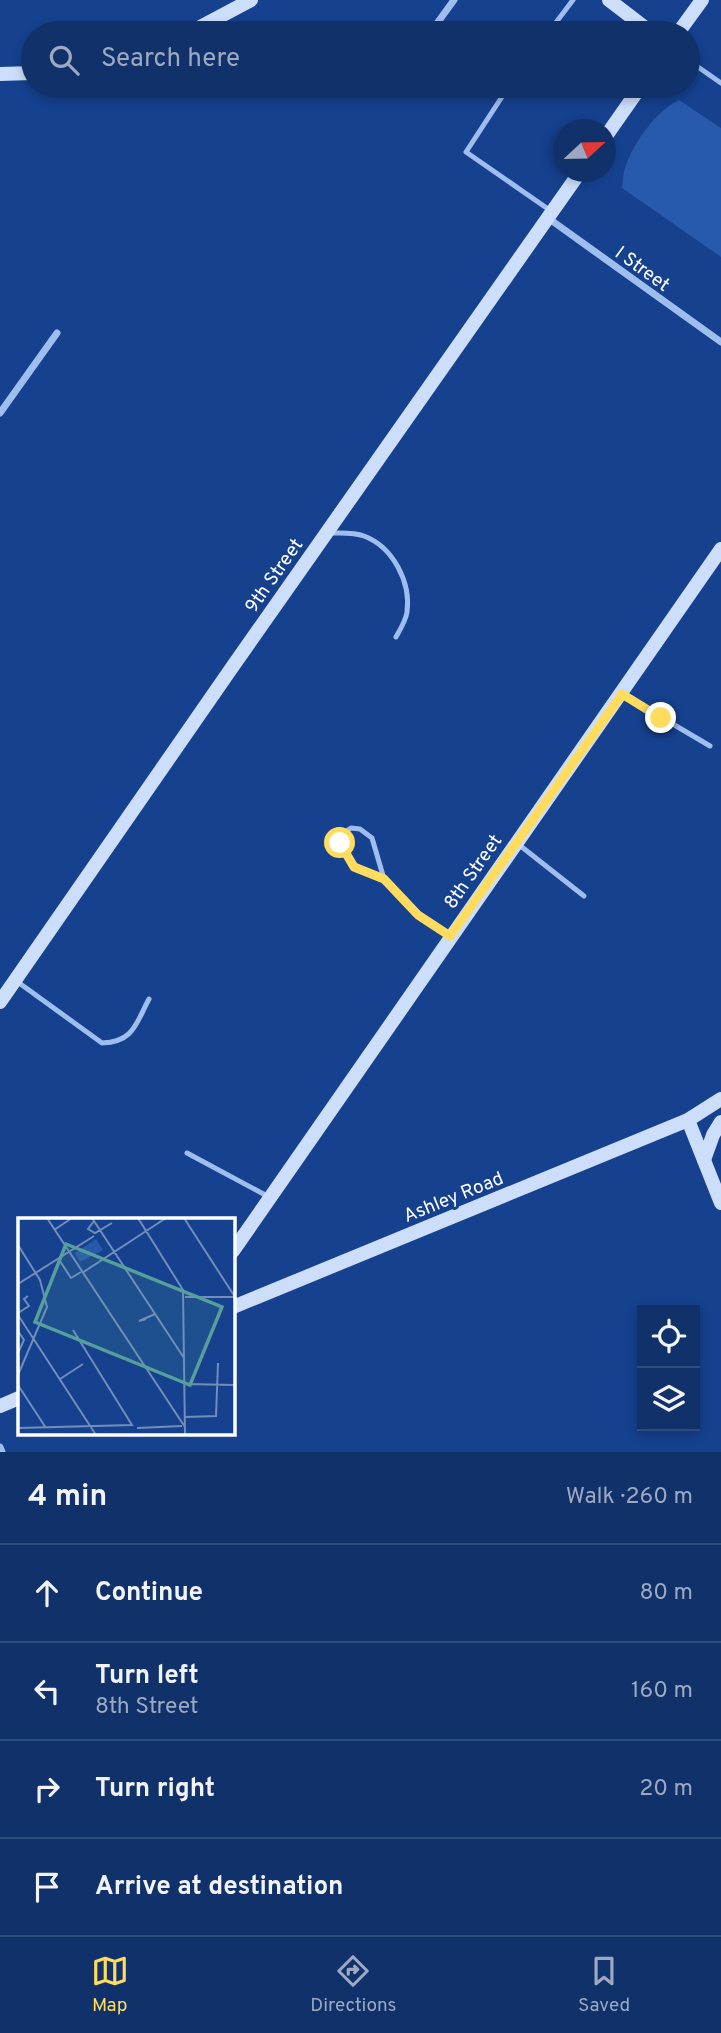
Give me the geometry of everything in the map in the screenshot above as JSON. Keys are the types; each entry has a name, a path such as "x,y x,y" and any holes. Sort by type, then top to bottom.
{"street":[{"path":"212,21 251,0"},
{"path":"439,21 454,0"},
{"path":"609,0 636,21"},
{"path":"687,21 702,0"},
{"path":"0,74 21,73"},
{"path":"616,122 633,98"},
{"name":"9th Street","path":"0,1002 573,182"},
{"name":"I Street","path":"549,215 721,342"},
{"path":"0,413 57,333"},
{"name":"8th Street","path":"234,1250 721,549"},
{"name":"Ashley Road","path":"234,1307 688,1120 721,1098"},
{"path":"688,1120 721,1203"},
{"path":"704,1160 721,1122"},
{"path":"0,1406 18,1398"}],"lane":[{"path":"557,21 573,0"},
{"path":"700,68 721,83"},
{"path":"501,98 466,152 549,215"},
{"path":"326,532 362,535 379,544 393,559 403,578 408,614 397,637"},
{"path":"622,694 710,746"},
{"path":"384,879 372,838 360,829 351,828 342,834 340,843 354,867 384,879 418,915 450,936"},
{"path":"516,842 584,897"},
{"path":"15,980 102,1042 118,1042 131,1033 149,999"},
{"path":"187,1153 269,1197"}],"shaded area":[{"path":"679,100 721,128 721,257 622,188 625,168 641,137 662,111"}],"route":[{"path":"340,843 354,867 384,879 418,915 450,936 622,694 661,718"}]}
